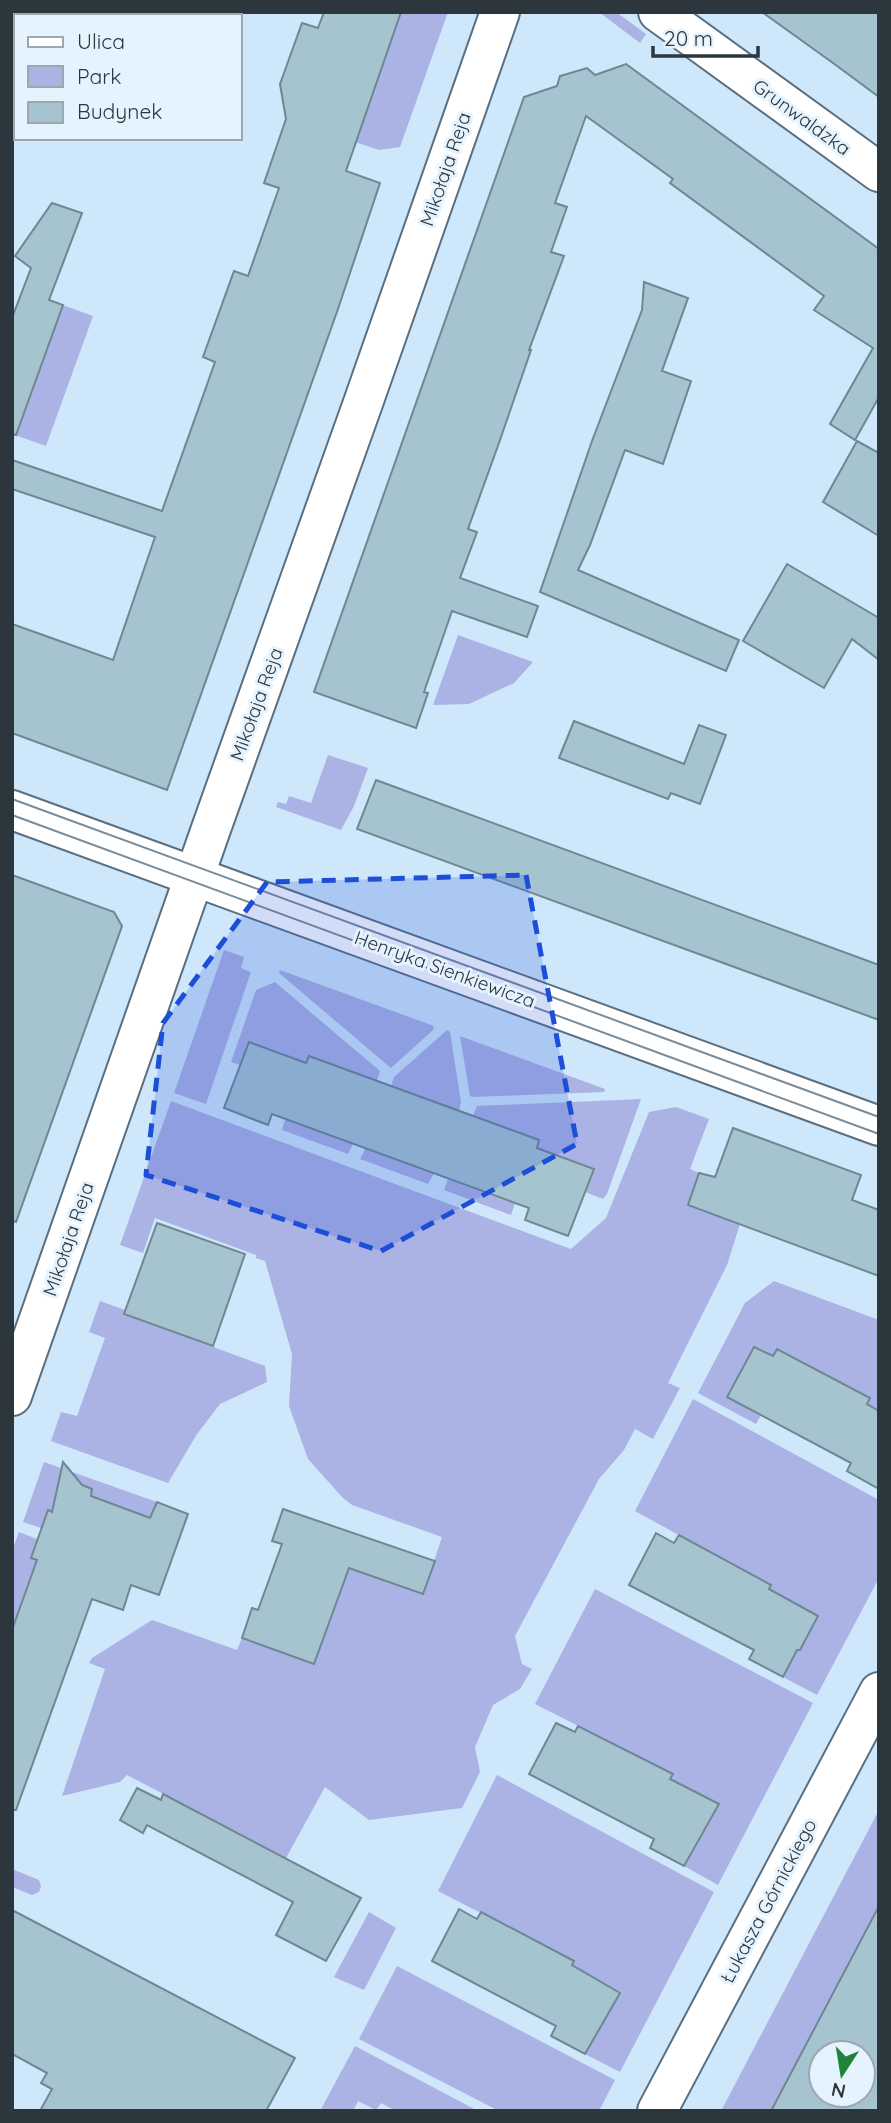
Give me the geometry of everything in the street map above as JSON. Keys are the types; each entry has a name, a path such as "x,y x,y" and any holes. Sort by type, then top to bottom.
{"street":[{"name":"Mikołaja Reja","path":"12,1396 500,12"},
{"name":"Grunwaldzka","path":"658,12 879,172"},
{"name":"Henryka Sienkiewicza","path":"12,810 879,1126"},
{"name":"Łukasza Górnickiego","path":"657,2111 879,1692"}],"highlighted area":[{"path":"526,875 577,1144 381,1251 146,1175 163,1023 267,882"}],"green space":[{"path":"401,12 448,12 400,147 379,150 355,142"},
{"path":"599,12 616,12 646,34 640,43"},
{"path":"22,293 93,316 46,446 12,434 12,318"},
{"path":"458,635 533,662 514,683 469,704 433,705"},
{"path":"328,755 368,768 354,806 341,830 276,807 278,802 286,804 289,796 311,803"},
{"path":"224,950 244,957 241,968 251,972 206,1104 174,1093"},
{"path":"280,970 434,1026 433,1030 391,1068 279,973"},
{"path":"275,982 380,1071 377,1081 310,1056 306,1063 249,1042 240,1065 231,1062 256,990"},
{"path":"447,1030 450,1032 461,1102 459,1111 391,1086 394,1077"},
{"path":"460,1036 605,1089 604,1092 472,1097"},
{"path":"641,1099 603,1199 585,1192 593,1169 537,1148 539,1140 473,1116 477,1106"},
{"path":"171,1101 571,1249 606,1218 649,1112 676,1107 709,1119 690,1169 699,1173 688,1205 740,1224 727,1265 668,1383 680,1388 653,1439 635,1429 624,1450 599,1479 515,1636 522,1664 532,1669 520,1689 493,1705 475,1747 480,1772 462,1808 369,1820 325,1787 286,1858 127,1775 120,1782 62,1796 105,1669 89,1663 92,1658 152,1620 237,1650 242,1638 314,1664 349,1568 423,1594 442,1537 352,1505 308,1459 289,1406 292,1354 265,1261 256,1258 256,1255 155,1218 143,1253 120,1245"},
{"path":"285,1119 353,1144 348,1154 282,1130"},
{"path":"366,1147 434,1173 428,1184 360,1159"},
{"path":"448,1179 515,1203 511,1215 444,1190"},
{"path":"774,1281 879,1320 879,1411 867,1404 870,1398 778,1350 773,1356 754,1347 727,1397 761,1415 756,1424 698,1393 745,1303"},
{"path":"100,1301 125,1310 124,1314 265,1366 267,1382 220,1404 197,1434 168,1483 51,1441 61,1412 77,1416 105,1338 89,1332"},
{"path":"693,1399 879,1500 879,1578 817,1695 783,1677 817,1616 768,1591 770,1585 635,1511"},
{"path":"44,1462 157,1502 150,1518 91,1496 92,1489 60,1480 54,1512 48,1511 41,1528 23,1522"},
{"path":"19,1532 37,1539 31,1558 37,1560 12,1630 12,1551"},
{"path":"595,1589 813,1703 718,1885 684,1866 718,1805 670,1780 673,1774 535,1704"},
{"path":"497,1775 714,1892 620,2072 585,2054 619,1993 571,1967 574,1961 438,1891"},
{"path":"879,1810 879,1906 771,2111 721,2111"},
{"path":"12,1869 39,1880 39,1892 32,1895 12,1887"},
{"path":"369,1912 396,1928 364,1990 334,1977"},
{"path":"397,1966 615,2080 599,2111 499,2111 359,2039"},
{"path":"355,2046 478,2111 396,2111 381,2103 376,2110 358,2101 353,2111 320,2111"}],"building":[{"path":"324,12 401,12 346,171 380,183 167,790 12,733 12,624 113,660 155,537 12,489 12,460 162,511 215,362 203,357 234,271 248,276 279,188 264,183 286,119 280,84 302,23 318,28"},
{"path":"762,12 879,12 879,97 833,63"},
{"path":"626,64 879,249 879,397 855,440 830,424 873,348 814,310 824,296 670,183 673,179 586,116 555,203 567,207 551,252 564,256 468,529 477,532 460,578 538,606 527,637 452,611 424,692 428,693 416,728 314,692 524,97 557,86 560,76 587,68 595,75"},
{"path":"52,203 82,213 49,300 63,305 16,435 12,434 12,318 31,268 15,256"},
{"path":"644,282 688,298 662,371 691,381 663,464 625,450 578,570 739,640 726,671 540,592 592,441 642,310"},
{"path":"857,441 879,453 879,536 823,502"},
{"path":"787,564 879,618 879,660 852,639 824,688 743,641"},
{"path":"574,721 684,764 699,725 726,735 700,804 671,793 668,799 559,758"},
{"path":"376,780 879,965 879,1020 357,829"},
{"path":"12,875 114,912 122,926 16,1222 12,1221"},
{"path":"249,1042 306,1063 309,1056 539,1140 537,1148 594,1169 568,1236 525,1220 529,1208 272,1114 268,1125 224,1108"},
{"path":"733,1128 861,1175 852,1200 879,1210 879,1276 688,1205 699,1173 715,1177"},
{"path":"157,1223 245,1254 213,1346 124,1314"},
{"path":"754,1347 773,1356 777,1349 870,1398 867,1404 879,1411 879,1489 847,1471 851,1463 727,1397"},
{"path":"63,1462 82,1485 92,1489 91,1496 150,1518 157,1502 188,1514 159,1595 131,1585 123,1610 92,1599 16,1810 12,1810 12,1630 37,1560 31,1558 48,1510 52,1512"},
{"path":"283,1509 435,1561 423,1594 349,1568 314,1664 242,1638 252,1608 258,1610 282,1544 272,1541"},
{"path":"656,1533 674,1543 679,1535 771,1585 769,1589 818,1616 783,1677 749,1659 754,1650 629,1585"},
{"path":"556,1723 575,1732 578,1726 673,1774 670,1779 719,1804 684,1866 650,1848 654,1839 529,1774"},
{"path":"137,1788 161,1800 163,1794 361,1898 326,1961 276,1935 293,1902 147,1825 143,1833 120,1820"},
{"path":"879,1906 879,2111 771,2111 807,2043 807,2109 877,2109 877,2039 809,2039"},
{"path":"459,1909 477,1919 481,1912 574,1961 572,1965 620,1993 585,2054 551,2036 556,2026 432,1961"},
{"path":"12,1910 295,2058 266,2111 40,2111 52,2089 41,2083 47,2073 12,2054"}],"tram line":[{"path":"12,799 879,1117"},
{"path":"12,815 879,1134"}]}
